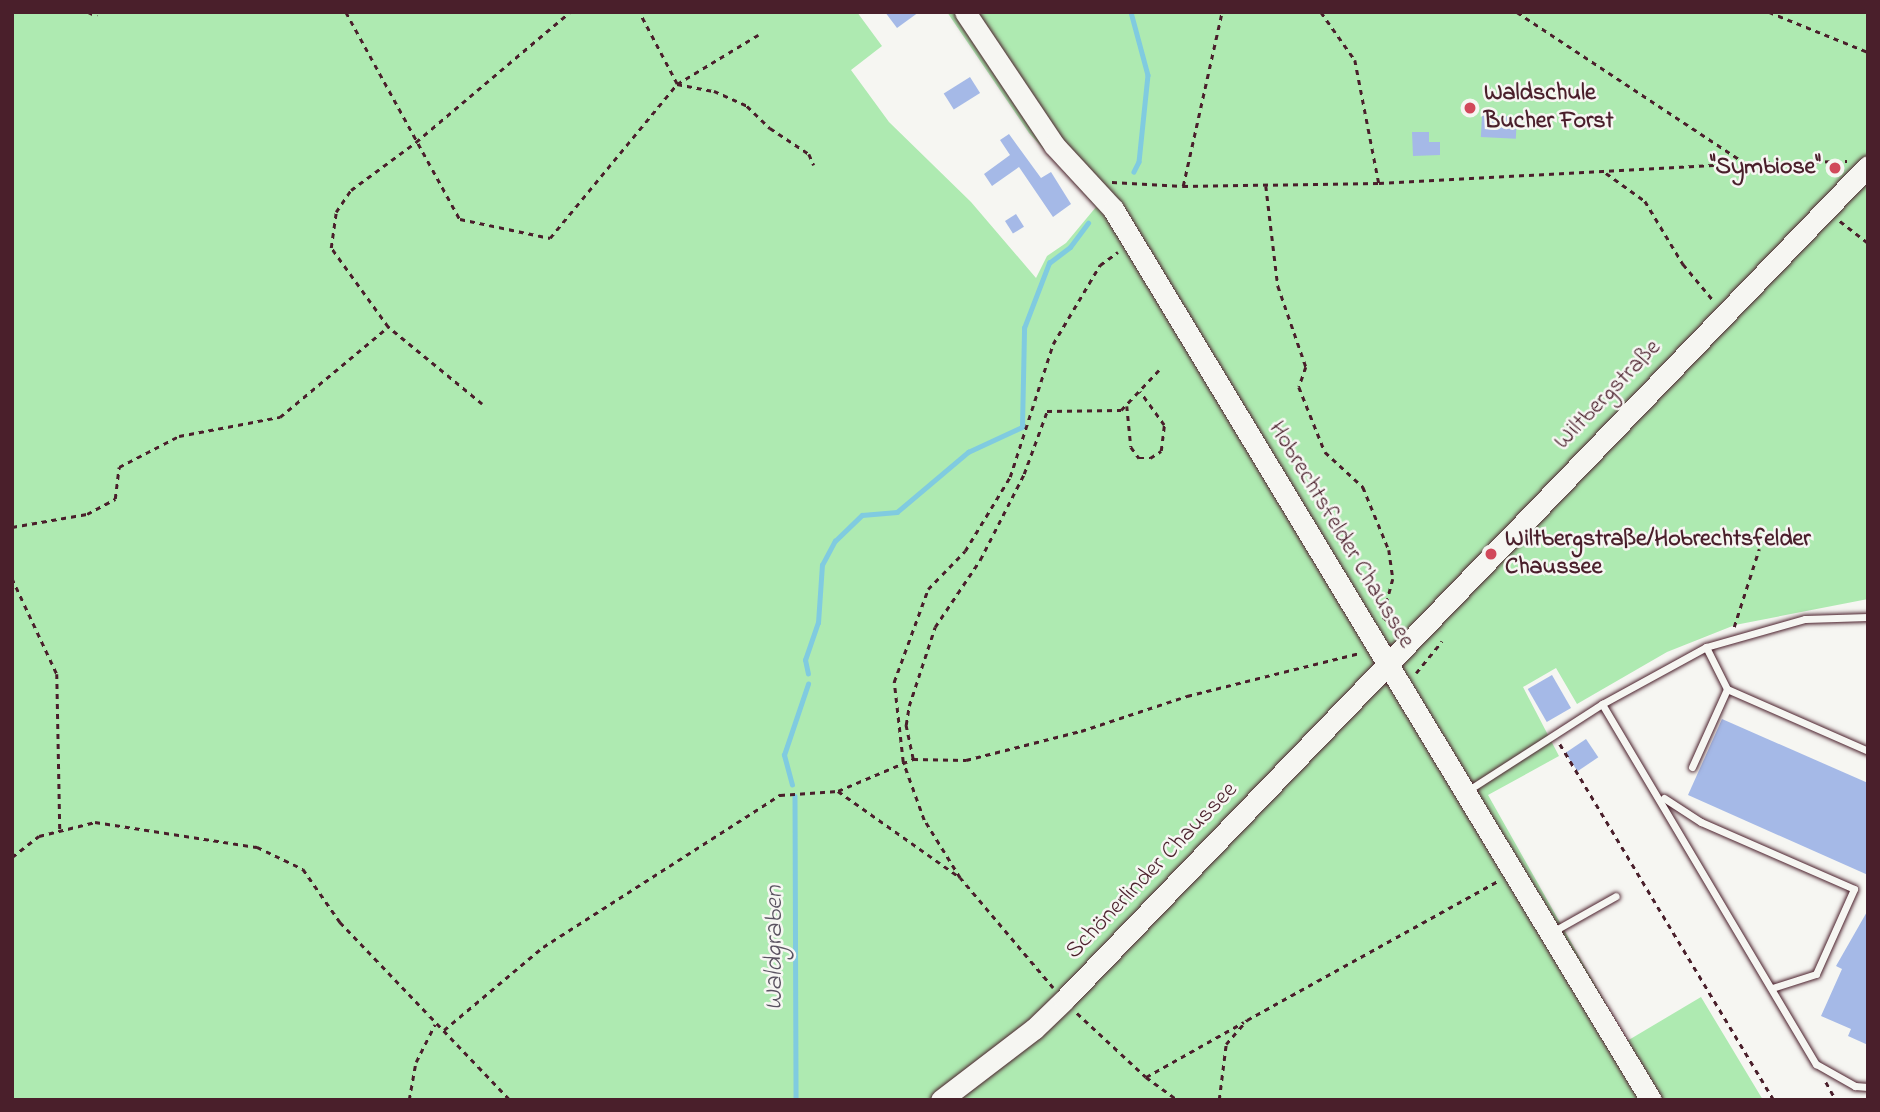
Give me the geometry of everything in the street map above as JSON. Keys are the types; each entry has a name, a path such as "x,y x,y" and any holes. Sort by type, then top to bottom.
{"main road":[{"name":"Hobrechtsfelder Chaussee","path":"965,12 1054,145 1092,185 1133,241 1651,1100"},
{"name":"Wiltbergstraße","path":"1389,663 1825,207 1861,163"},
{"name":"Schönerlinder Chaussee","path":"941,1100 1034,1029 1064,1000 1389,663"}],"lane":[{"path":"1467,791 1602,704 1706,646 1805,619 1868,617"},
{"path":"1706,646 1727,689 1868,751"},
{"path":"1692,767 1727,689"},
{"path":"1602,704 1660,796 1816,1064 1855,1086 1868,1087"},
{"path":"1660,796 1701,822 1854,889 1816,974 1772,988"},
{"path":"1551,933 1616,896"}],"path":[{"path":"88,12 97,16"},
{"path":"346,12 460,219 550,238 677,84 758,35"},
{"path":"482,404 388,327 331,248 336,212 351,190 416,142 570,12"},
{"path":"639,12 677,84 714,92 747,106 770,128 809,154 814,165"},
{"path":"1183,186 1222,12"},
{"path":"1321,12 1355,60 1379,183"},
{"path":"1517,12 1745,163"},
{"path":"1769,12 1868,52"},
{"path":"1092,185 1105,181 1183,186 1379,183 1745,163 1861,163"},
{"path":"1605,172 1645,201 1683,264 1725,312"},
{"path":"1266,186 1278,286 1306,367 1299,387 1325,452 1339,469 1363,487 1389,550 1393,579 1383,617 1393,625"},
{"path":"1825,207 1868,243"},
{"path":"1133,241 1100,265 1052,344 1010,477 965,551 928,589 894,682 903,762 924,820 960,878 1020,953 1064,1000 1146,1077 1178,1100"},
{"path":"12,527 87,514 115,499 119,467 179,436 280,417 388,327"},
{"path":"913,759 906,725 909,706 935,627 980,560 1024,474 1047,411 1121,410 1159,370"},
{"path":"1127,406 1131,447 1139,458 1150,458 1161,451 1164,425 1140,392"},
{"path":"1735,625 1759,549"},
{"path":"12,578 57,674 60,830"},
{"path":"1403,685 1442,641"},
{"path":"444,1030 543,947 780,794 838,791 913,759 966,760 1081,732 1187,696 1367,652"},
{"path":"1556,736 1774,1100"},
{"path":"838,791 960,878"},
{"path":"12,857 39,836 95,822 257,847 303,869 340,922 510,1100"},
{"path":"1146,1077 1514,872"},
{"path":"1219,1100 1226,1044 1247,1020"},
{"path":"409,1100 416,1062 435,1024"}],"green space":[{"path":"12,12 857,12 882,46 851,70 889,122 971,202 1036,278 1047,256 1066,243 1096,207 1029,133 947,12 1868,12 1868,599 1735,625 1667,652 1577,704 1556,668 1523,687 1559,756 1488,795 1627,1041 1701,997 1763,1100 12,1100"}],"building":[{"path":"885,12 919,12 897,28"},
{"path":"970,77 980,93 954,110 944,93"},
{"name":"Waldschule Bucher Forst","path":"1482,115 1517,117 1516,139 1481,137"},
{"path":"1412,132 1429,132 1429,142 1440,142 1440,155 1413,156"},
{"path":"1009,134 1041,178 1051,172 1071,204 1053,217 1019,167 992,186 984,174 1010,155 1000,140"},
{"path":"1016,214 1024,227 1013,234 1005,221"},
{"path":"1552,675 1571,708 1547,722 1528,689"},
{"path":"1722,719 1868,783 1868,875 1688,795"},
{"path":"1586,739 1598,757 1578,771 1565,753"},
{"path":"1868,910 1868,1045 1848,1036 1851,1029 1821,1016 1842,969 1836,966"}],"waterway":[{"name":"Waldgraben","path":"1131,12 1148,75 1139,162 1134,172"},
{"name":"Waldgraben","path":"808,674 805,660 818,623 822,565 835,541 862,515 897,512 968,452 1022,427 1024,328 1049,263 1070,247 1088,223"},
{"name":"Waldgraben","path":"792,785 784,755 808,684"},
{"name":"Waldgraben","path":"795,796 796,1100"}],"place":[{"name":"Waldschule Bucher Forst","path":"1470,108"},
{"name":"\"Symbiose\"","path":"1835,168"},
{"name":"Wiltbergstraße/Hobrechtsfelder Chaussee","path":"1491,554"}]}
